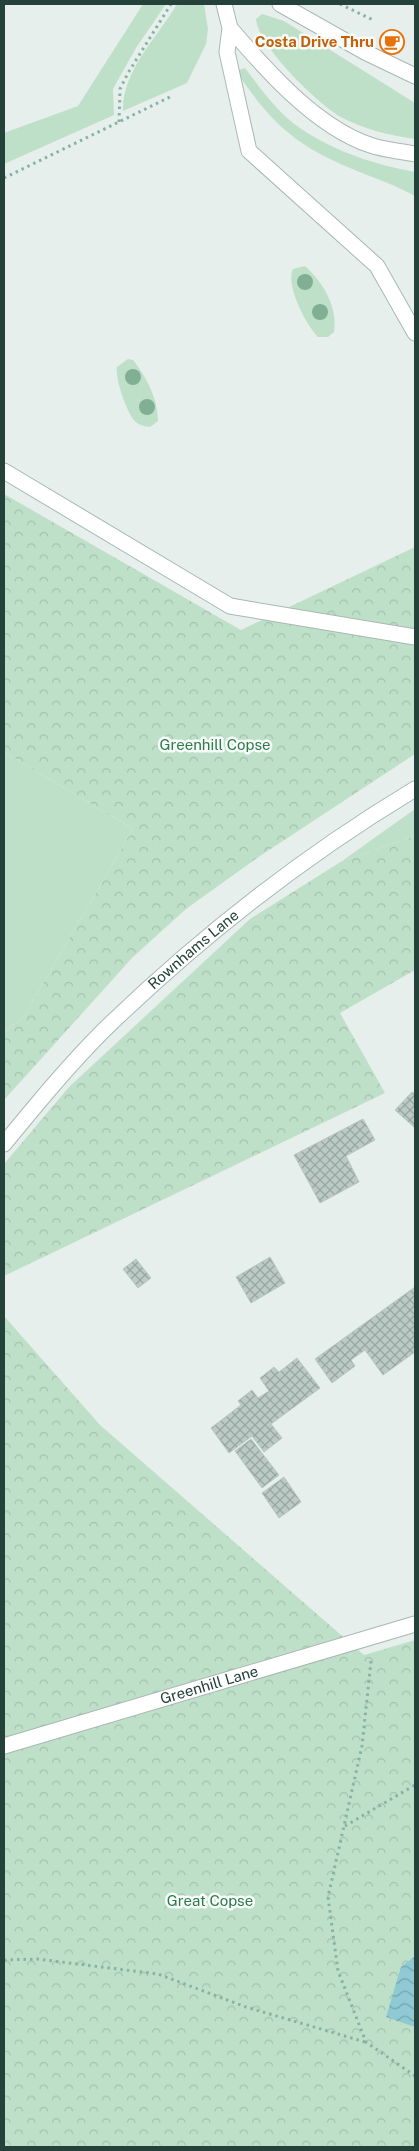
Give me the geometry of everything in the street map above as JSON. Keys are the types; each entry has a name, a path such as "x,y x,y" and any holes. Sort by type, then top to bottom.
{"street":[{"path":"224,4 230,28 227,52 249,151 377,266 415,333"},
{"path":"280,4 365,52 415,76"},
{"path":"230,28 253,55 319,119 370,145 415,154"},
{"path":"4,471 230,606 415,637"},
{"name":"Rownhams Lane","path":"4,1144 54,1084 104,1031 203,940 325,846 415,789"},
{"name":"Greenhill Lane","path":"4,1746 415,1624"}],"path":[{"path":"119,122 120,89 171,4"},
{"path":"340,4 374,20"},
{"path":"4,178 172,96"},
{"path":"366,2042 338,1971 328,1897 362,1746 374,1636"},
{"path":"344,1826 415,1784"},
{"path":"4,1960 37,1959 158,1974 246,2007 366,2042 415,2076"}],"green space":[{"path":"143,4 166,4 136,48 113,89 114,115 4,164 4,133 78,106"},
{"path":"177,4 204,4 208,29 206,44 187,83 123,111 124,96 128,82 142,54"},
{"path":"262,14 284,21 415,103 415,139 368,129 341,117 318,100 291,73 267,44 259,30 256,19"},
{"path":"245,68 284,115 300,128 326,144 355,156 415,172 415,196 351,169 300,142 277,122 256,99 236,71"},
{"path":"305,266 323,287 334,313 334,332 328,337 318,337 313,331 294,294 291,276 293,269"},
{"path":"128,359 133,360 138,366 154,396 158,421 150,427 141,425 133,419 122,394 117,367"},
{"name":"Greenhill Copse","path":"4,494 241,630 415,547 415,754 260,856 186,909 132,958 4,1100 4,1033 24,1016 133,829 4,752"},
{"path":"4,752 133,829 24,1016 4,1033"},
{"path":"415,809 415,836 342,861"},
{"path":"415,836 415,970 340,1013 385,1093 4,1276 4,1164 69,1087 250,919 342,861"},
{"name":"Great Copse","path":"4,1316 100,1425 364,1655 415,1640 415,2147 4,2147"}],"water":[{"path":"415,1956 415,2027 386,2017 401,1967"}],"building":[{"path":"412,1092 415,1094 415,1128 395,1110"},
{"path":"363,1119 375,1140 346,1156 359,1182 320,1203 294,1155"},
{"path":"270,1257 285,1283 251,1303 236,1277"},
{"path":"136,1259 151,1278 138,1288 123,1269"},
{"path":"415,1287 415,1352 383,1375 365,1350 351,1360 355,1366 332,1383 315,1359"},
{"path":"297,1358 320,1388 271,1424 282,1438 264,1452 252,1436 229,1453 211,1428 241,1405 238,1401 252,1390 258,1398 269,1391 260,1378 274,1367 279,1372"},
{"path":"251,1439 279,1475 262,1488 235,1451"},
{"path":"284,1477 301,1502 279,1518 262,1493"}],"place":[{"name":"Costa Drive Thru","path":"392,42"}]}
